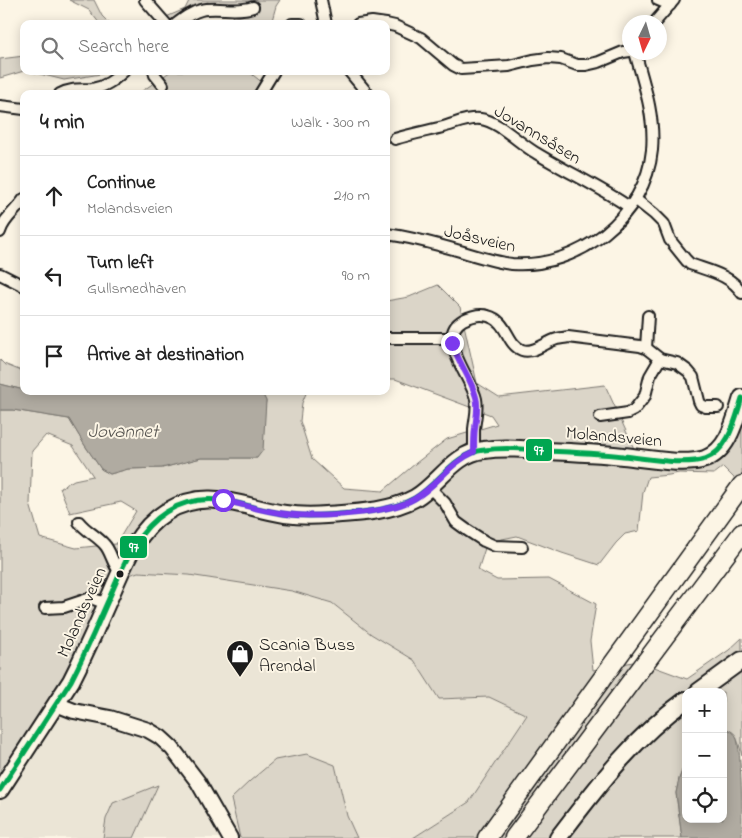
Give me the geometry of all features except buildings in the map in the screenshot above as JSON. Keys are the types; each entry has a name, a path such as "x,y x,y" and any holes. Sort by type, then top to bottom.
{"highway":[{"path":"487,838 742,485"},
{"path":"514,838 742,533"}],"main road":[{"name":"Molandsveien","path":"0,790 78,667 135,542 146,528 165,513 186,503 210,499 223,500 284,514 299,515 324,515 393,507 413,499 430,488 456,462 474,452 496,449 604,454 678,462 702,460 712,456 727,439 742,398"},
{"path":"704,688 742,660"},
{"path":"713,688 742,668"},
{"path":"558,838 601,782 631,748 648,730 682,703"},
{"path":"565,838 620,767 652,735 682,710"}],"street":[{"path":"145,0 162,20"},
{"path":"321,0 325,20"},
{"path":"658,0 672,2"},
{"path":"661,15 672,2"},
{"path":"182,20 199,10 240,10 253,7"},
{"path":"390,25 421,38 453,65 461,69 509,66 548,58 577,65 586,65 622,52"},
{"name":"Joåsveien","path":"390,235 512,264 532,264 555,259 594,242 616,222 632,203 641,188 649,168 652,138 648,99 637,60"},
{"path":"70,90 102,87 119,75"},
{"path":"155,75 163,85"},
{"path":"262,90 272,75"},
{"path":"351,75 365,90"},
{"path":"0,106 20,108"},
{"name":"Jovannsåsen","path":"395,139 466,120 482,119 491,122 534,152 616,198 632,203"},
{"path":"632,203 654,214 664,224 670,240 690,264 730,280 742,293"},
{"path":"0,232 6,220 20,204"},
{"path":"0,274 20,284"},
{"path":"474,452 476,399 472,385 455,352 452,338 454,329 460,322 480,314 500,321 514,344 524,351 532,350 559,338 568,337 646,348 660,359 677,363 688,371 693,377 701,404 706,408 718,407"},
{"path":"646,348 648,316"},
{"path":"390,338 452,338"},
{"path":"600,417 628,414 634,410 645,396 650,376 660,359"},
{"path":"430,488 445,503 456,522 484,541 495,546 522,547"},
{"path":"80,522 105,544 117,569 121,572"},
{"path":"45,608 64,607 91,598 107,604"},
{"path":"56,704 74,711 110,718 148,730 160,737 172,748 198,782 230,838"}],"shaded area":[{"path":"69,0 94,0 106,20 97,20 89,10"},
{"path":"280,0 276,6 272,20 233,20 230,7 207,2 173,20 159,20 185,9 189,1"},
{"path":"20,56 20,72 0,78 0,59"},
{"path":"44,75 95,75 64,80"},
{"path":"165,75 253,75 272,90 144,90"},
{"path":"438,285 460,307 477,383 499,397 605,385 636,453 688,454 727,443 742,400 742,486 723,467 714,474 679,473 648,477 643,492 639,531 625,534 599,565 517,536 487,542 478,570 497,580 549,579 596,604 590,641 593,670 638,661 687,679 729,650 742,638 742,756 734,735 727,730 727,688 682,688 682,771 676,793 682,838 413,838 469,802 527,715 489,697 439,699 414,660 371,634 332,603 292,591 189,575 138,572 121,578 0,790 0,410 13,410 69,419 101,469 110,474 128,469 162,468 201,458 257,458 266,401 263,395 305,395 302,403 300,421 312,459 344,488 383,491 447,439 497,424 491,415 395,379 390,379 390,300 409,297","holes":["46,435 73,446 93,476 74,480 60,488 70,513 121,502 136,511 116,544 76,548 40,538 30,504 32,451"]},
{"path":"0,360 4,364 20,370 20,389 0,384"},
{"path":"138,572 189,575 292,591 332,603 371,634 414,660 439,699 489,697 527,715 469,802 413,838 357,838 347,816 335,765 231,799 240,838 134,838 157,786 106,819 103,838 0,838 0,790 121,578"},
{"path":"307,754 335,765 347,816 357,838 240,838 231,799 275,760"},
{"path":"158,785 134,838 103,838 106,819 113,803"}],"water":[{"name":"Jovannet","path":"0,384 20,389 20,395 263,395 266,401 263,450 257,458 201,458 162,468 128,469 110,474 101,469 69,419 13,410 0,410"},
{"path":"727,729 734,733 739,755 742,838 682,838 676,793 682,771 682,823 727,823"}],"transit line":[{"name":"97","path":"0,790 71,681 137,541 155,520 181,504 196,501 226,501 285,514 316,516 372,511 405,503 415,498 464,457 473,452 492,449 594,453 675,462 696,461 705,459 720,449 734,425 742,398"}],"place":[{"name":"Scania Buss Arendal","path":"240,678"}],"route":[{"path":"223,500 284,514 324,515 393,507 413,499 430,488 456,462 474,452 476,399 472,385 452,343"}]}
